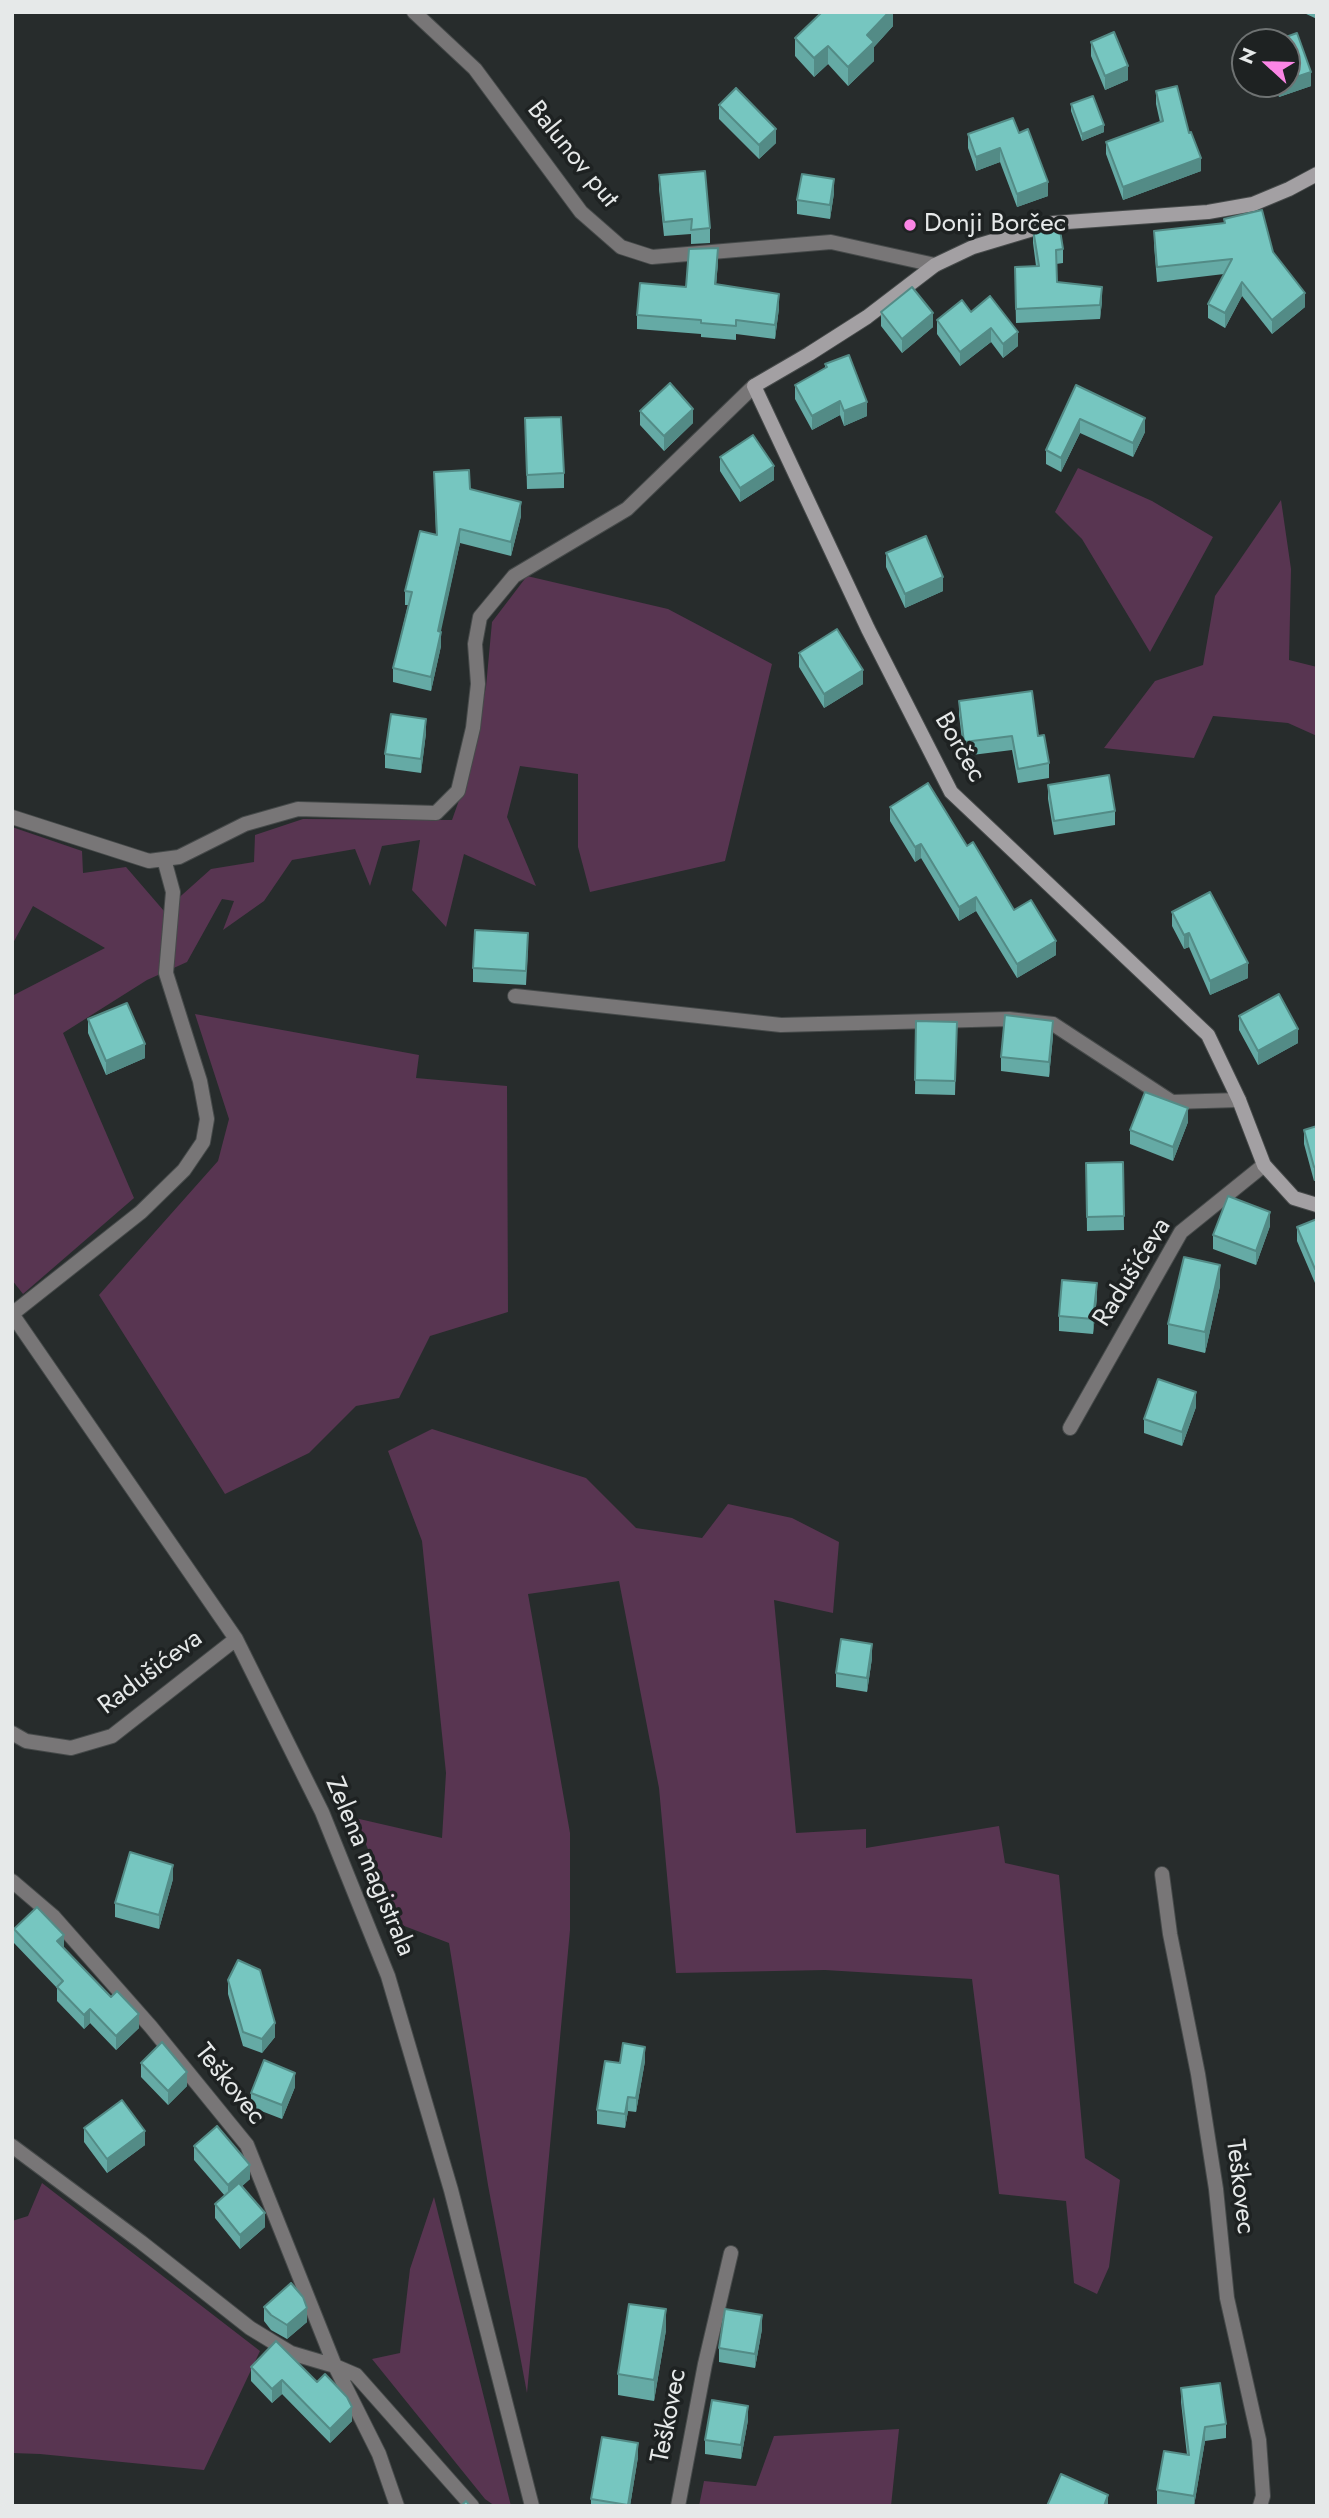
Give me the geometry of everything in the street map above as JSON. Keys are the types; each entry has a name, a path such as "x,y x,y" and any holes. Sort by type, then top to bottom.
{"street":[{"name":"Balunov put","path":"414,12 475,69 581,212 621,247 652,257 831,242 935,265"},
{"path":"12,817 149,861 179,857 246,824 299,809 436,813 458,791 473,728 478,684 475,644 480,617 514,576 627,509 754,386 867,317 935,265 972,247 1053,223 1208,212 1253,204 1317,174"},
{"name":"Borčec","path":"754,386 869,629 951,792 1208,1035 1239,1100 1264,1165 1294,1198 1317,1205"},
{"path":"12,1314 141,1212 184,1170 203,1142 206,1119 200,1081 166,973 173,892 164,859"},
{"path":"515,996 781,1025 1009,1018 1053,1024 1172,1102 1239,1100"},
{"name":"Radušićeva","path":"1070,1429 1181,1232 1264,1165"},
{"name":"Zelena magistrala","path":"12,1314 236,1639 322,1812 388,1976 451,2190 532,2506"},
{"name":"Radušićeva","path":"12,1733 26,1741 71,1748 112,1736 236,1639"},
{"name":"Teškovec","path":"1162,1874 1170,1934 1198,2074 1216,2189 1227,2298 1259,2440 1263,2497 1260,2506"},
{"name":"Teškovec","path":"12,1881 53,1916 151,2027 247,2146 335,2366 379,2454 397,2506"},
{"path":"12,2146 141,2242 250,2328 291,2353 356,2375 472,2506"},
{"name":"Teškovec","path":"678,2506 705,2364 731,2253"}],"shaded area":[{"path":"1078,468 1152,501 1213,537 1150,652 1082,539 1055,512"},
{"path":"1281,500 1291,569 1289,660 1317,667 1317,736 1288,723 1213,716 1194,758 1104,748 1155,681 1203,665 1215,596"},
{"path":"527,576 668,609 772,664 725,861 590,892 578,847 578,774 520,766 507,817 536,886 464,854 446,927 412,890 420,840 382,846 370,886 355,849 292,860 264,901 223,930 234,901 222,899 187,962 147,980 63,1033 134,1198 23,1294 12,1280 12,996 105,948 33,906 12,945 12,827 82,851 83,873 126,867 164,911 211,869 254,862 255,835 303,819 452,820 463,789 486,687 492,622"},
{"path":"195,1014 419,1055 416,1078 507,1086 508,1312 430,1336 399,1398 356,1406 309,1453 225,1494 99,1295 218,1161 229,1119"},
{"path":"432,1429 586,1478 636,1528 702,1538 728,1504 792,1518 839,1542 833,1613 774,1600 796,1833 866,1829 866,1848 999,1826 1005,1863 1059,1875 1085,2158 1120,2180 1109,2267 1097,2294 1074,2283 1066,2201 999,2194 972,1979 825,1970 676,1973 659,1788 619,1581 528,1594 570,1833 570,1930 527,2393 488,2185 449,1943 399,1924 355,1818 442,1838 446,1773 422,1541 388,1451"},
{"path":"42,2183 260,2351 204,2470 12,2453 12,2221 28,2216"},
{"path":"434,2197 511,2506 495,2506 485,2499 372,2359 400,2353 410,2269"},
{"path":"899,2429 891,2506 699,2506 704,2481 756,2486 774,2436"}],"building":[{"path":"822,12 889,12 867,35 874,42 848,67 828,46 814,58 795,38"},
{"path":"1114,32 1128,66 1105,76 1091,42"},
{"path":"1301,44 1311,72 1301,75"},
{"path":"1177,86 1189,133 1191,132 1201,158 1123,187 1106,142 1163,121 1156,91"},
{"path":"736,88 776,129 759,145 719,105"},
{"path":"1093,96 1104,125 1082,134 1071,104"},
{"path":"1013,118 1019,133 1028,129 1048,182 1017,194 1000,148 976,157 968,134"},
{"path":"705,171 710,228 691,230 692,219 664,222 659,175"},
{"path":"802,174 834,179 830,205 797,200"},
{"path":"1262,210 1273,252 1305,293 1272,320 1242,282 1225,313 1208,304 1232,259 1157,267 1154,231 1225,223 1224,219"},
{"path":"1059,224 1063,249 1056,250 1057,282 1102,287 1100,305 1016,309 1015,267 1039,266 1033,229"},
{"path":"718,248 715,284 779,294 775,325 736,320 736,326 637,315 640,283 686,287 689,249"},
{"path":"912,287 933,313 902,339 881,312"},
{"path":"990,296 1018,332 1003,344 991,328 960,352 937,320 962,300 971,312"},
{"path":"849,355 867,402 844,411 840,401 812,416 795,385 827,367 825,364"},
{"path":"670,383 693,409 664,436 640,411"},
{"path":"1076,385 1145,418 1133,443 1080,419 1061,458 1046,450"},
{"path":"561,417 564,473 527,475 525,418"},
{"path":"753,435 774,466 740,488 720,457"},
{"path":"469,470 470,489 521,502 511,542 460,529 431,677 393,668 412,592 405,591 420,531 437,535 434,472"},
{"path":"926,536 943,577 905,594 886,553"},
{"path":"837,629 863,670 824,694 799,653"},
{"path":"1032,691 1038,736 1044,735 1049,763 1018,769 1012,736 964,742 959,701"},
{"path":"391,714 426,719 421,759 385,754"},
{"path":"1109,775 1115,811 1054,821 1048,785"},
{"path":"928,783 967,846 973,842 1014,910 1031,900 1056,941 1017,964 976,897 959,907 921,844 915,847 890,807"},
{"path":"1210,892 1248,963 1210,981 1189,933 1184,935 1172,912"},
{"path":"475,930 528,933 526,971 473,968"},
{"path":"1279,994 1298,1029 1258,1051 1239,1016"},
{"path":"127,1003 145,1044 106,1061 88,1019"},
{"path":"1005,1015 1053,1021 1049,1062 1001,1057"},
{"path":"916,1021 957,1022 955,1081 915,1080"},
{"path":"1145,1092 1188,1108 1173,1147 1130,1130"},
{"path":"1317,1126 1317,1166 1314,1167 1304,1130"},
{"path":"1123,1162 1124,1216 1087,1217 1086,1163"},
{"path":"1228,1196 1270,1212 1256,1251 1213,1235"},
{"path":"1317,1219 1317,1268 1315,1269 1297,1227"},
{"path":"1184,1257 1220,1265 1205,1332 1168,1324"},
{"path":"1062,1280 1097,1283 1093,1319 1059,1316"},
{"path":"1158,1379 1196,1392 1182,1432 1144,1419"},
{"path":"841,1639 872,1644 867,1678 836,1673"},
{"path":"130,1852 173,1865 159,1915 115,1903"},
{"path":"37,1907 64,1935 57,1941 111,1997 117,1991 139,2014 116,2036 90,2009 84,2015 57,1987 63,1981 14,1929"},
{"path":"238,1960 260,1970 275,2023 262,2039 243,2032 228,1980"},
{"path":"162,2042 187,2072 168,2091 141,2063"},
{"path":"623,2043 645,2047 636,2098 628,2097 625,2114 597,2110 605,2061 620,2063"},
{"path":"264,2060 295,2073 282,2105 251,2093"},
{"path":"122,2100 145,2131 107,2159 84,2128"},
{"path":"217,2126 250,2165 228,2185 194,2146"},
{"path":"239,2183 265,2213 240,2235 215,2204"},
{"path":"291,2283 303,2297 307,2308 287,2325 264,2307"},
{"path":"629,2304 666,2309 654,2380 618,2374"},
{"path":"725,2309 762,2315 755,2354 719,2348"},
{"path":"276,2341 317,2382 325,2374 347,2397 352,2407 330,2429 282,2380 272,2389 251,2367"},
{"path":"1220,2383 1226,2424 1205,2427 1194,2496 1157,2490 1164,2451 1189,2455 1181,2388"},
{"path":"712,2400 748,2406 741,2445 705,2440"},
{"path":"602,2437 638,2443 628,2505 591,2499"},
{"path":"1061,2474 1108,2495 1104,2506 1047,2506"}],"place":[{"name":"Donji Borčec","path":"910,225"}]}
